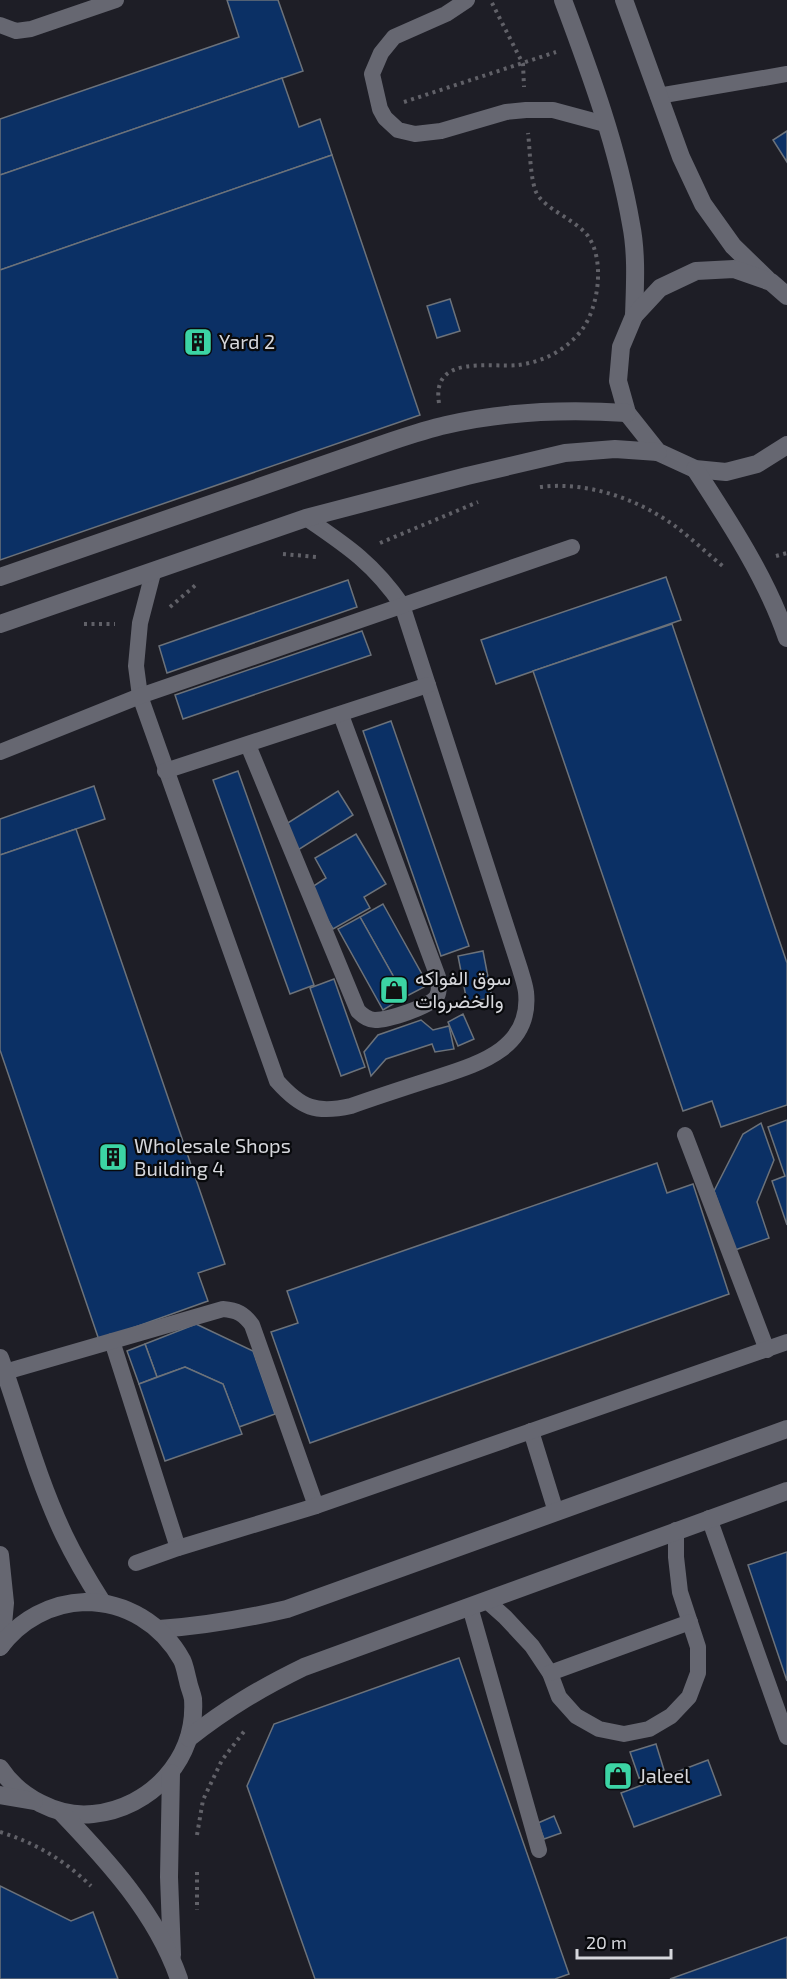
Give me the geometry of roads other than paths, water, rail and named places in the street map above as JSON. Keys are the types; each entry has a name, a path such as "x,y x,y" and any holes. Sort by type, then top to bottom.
{"street":[{"path":"563,0 605,124 632,226 636,270 634,316"},
{"path":"624,0 681,158 703,204 733,246 787,296"},
{"path":"658,452 627,413 618,381 621,347 634,316 660,288 696,271 734,269 771,282"},
{"path":"0,578 392,441 446,425 537,412 583,410 627,413"},
{"path":"0,624 153,573 306,518 565,453 615,449 658,452 695,469 726,472 757,464 787,445"},
{"path":"695,469 730,523 779,615 787,638"},
{"path":"2,1365 63,1534 102,1602"},
{"path":"159,1629 224,1623 287,1609 787,1430"},
{"path":"189,1738 225,1710 263,1686 304,1666 787,1491"},
{"path":"0,1555 5,1603 0,1647"},
{"path":"0,1647 20,1625 45,1610 73,1602 102,1602 133,1612 159,1629 182,1661 193,1699 189,1738 171,1773 148,1794 122,1809 92,1814 61,1812 36,1802 0,1796"},
{"path":"0,1768 8,1780 36,1802"},
{"path":"171,1773 169,1867 172,1960"},
{"path":"61,1812 96,1849 128,1889 157,1932 179,1979"}],"lane":[{"path":"0,25 16,31 31,29 116,0"},
{"path":"467,0 446,14 394,37 381,53 372,74 380,109 385,118 398,130 415,134 441,131 506,112 526,110 553,110 605,124"},
{"path":"658,96 787,74"},
{"path":"153,573 140,623 136,666 140,696 277,1081 291,1097 310,1107 331,1110 479,1064 500,1053 516,1036 525,1015 526,992 520,969 402,605 384,580 356,553 306,518"},
{"path":"0,752 140,696 572,547"},
{"path":"165,771 428,685"},
{"path":"248,745 358,1011 365,1018 374,1020 422,1007 431,1003 437,996 438,977 341,715"},
{"path":"685,1135 767,1350"},
{"path":"2,1365 112,1341 223,1309 234,1310 245,1315 252,1325 316,1506"},
{"path":"112,1341 178,1548"},
{"path":"136,1563 316,1506 787,1342"},
{"path":"531,1431 556,1512"},
{"path":"709,1518 787,1737"},
{"path":"478,1604 506,1617 532,1646 550,1673 559,1697 576,1716 598,1730 624,1734 649,1729 671,1716 689,1697 698,1673 698,1647 680,1593 676,1530"},
{"path":"478,1604 539,1850"},
{"path":"550,1673 690,1622"}],"place":[{"name":"Yard 2","path":"198,342"},
{"name":"سوق الفواكه والخضروات","path":"394,990"},
{"name":"Wholesale Shops Building 4","path":"113,1157"},
{"name":"Jaleel","path":"618,1776"}]}
